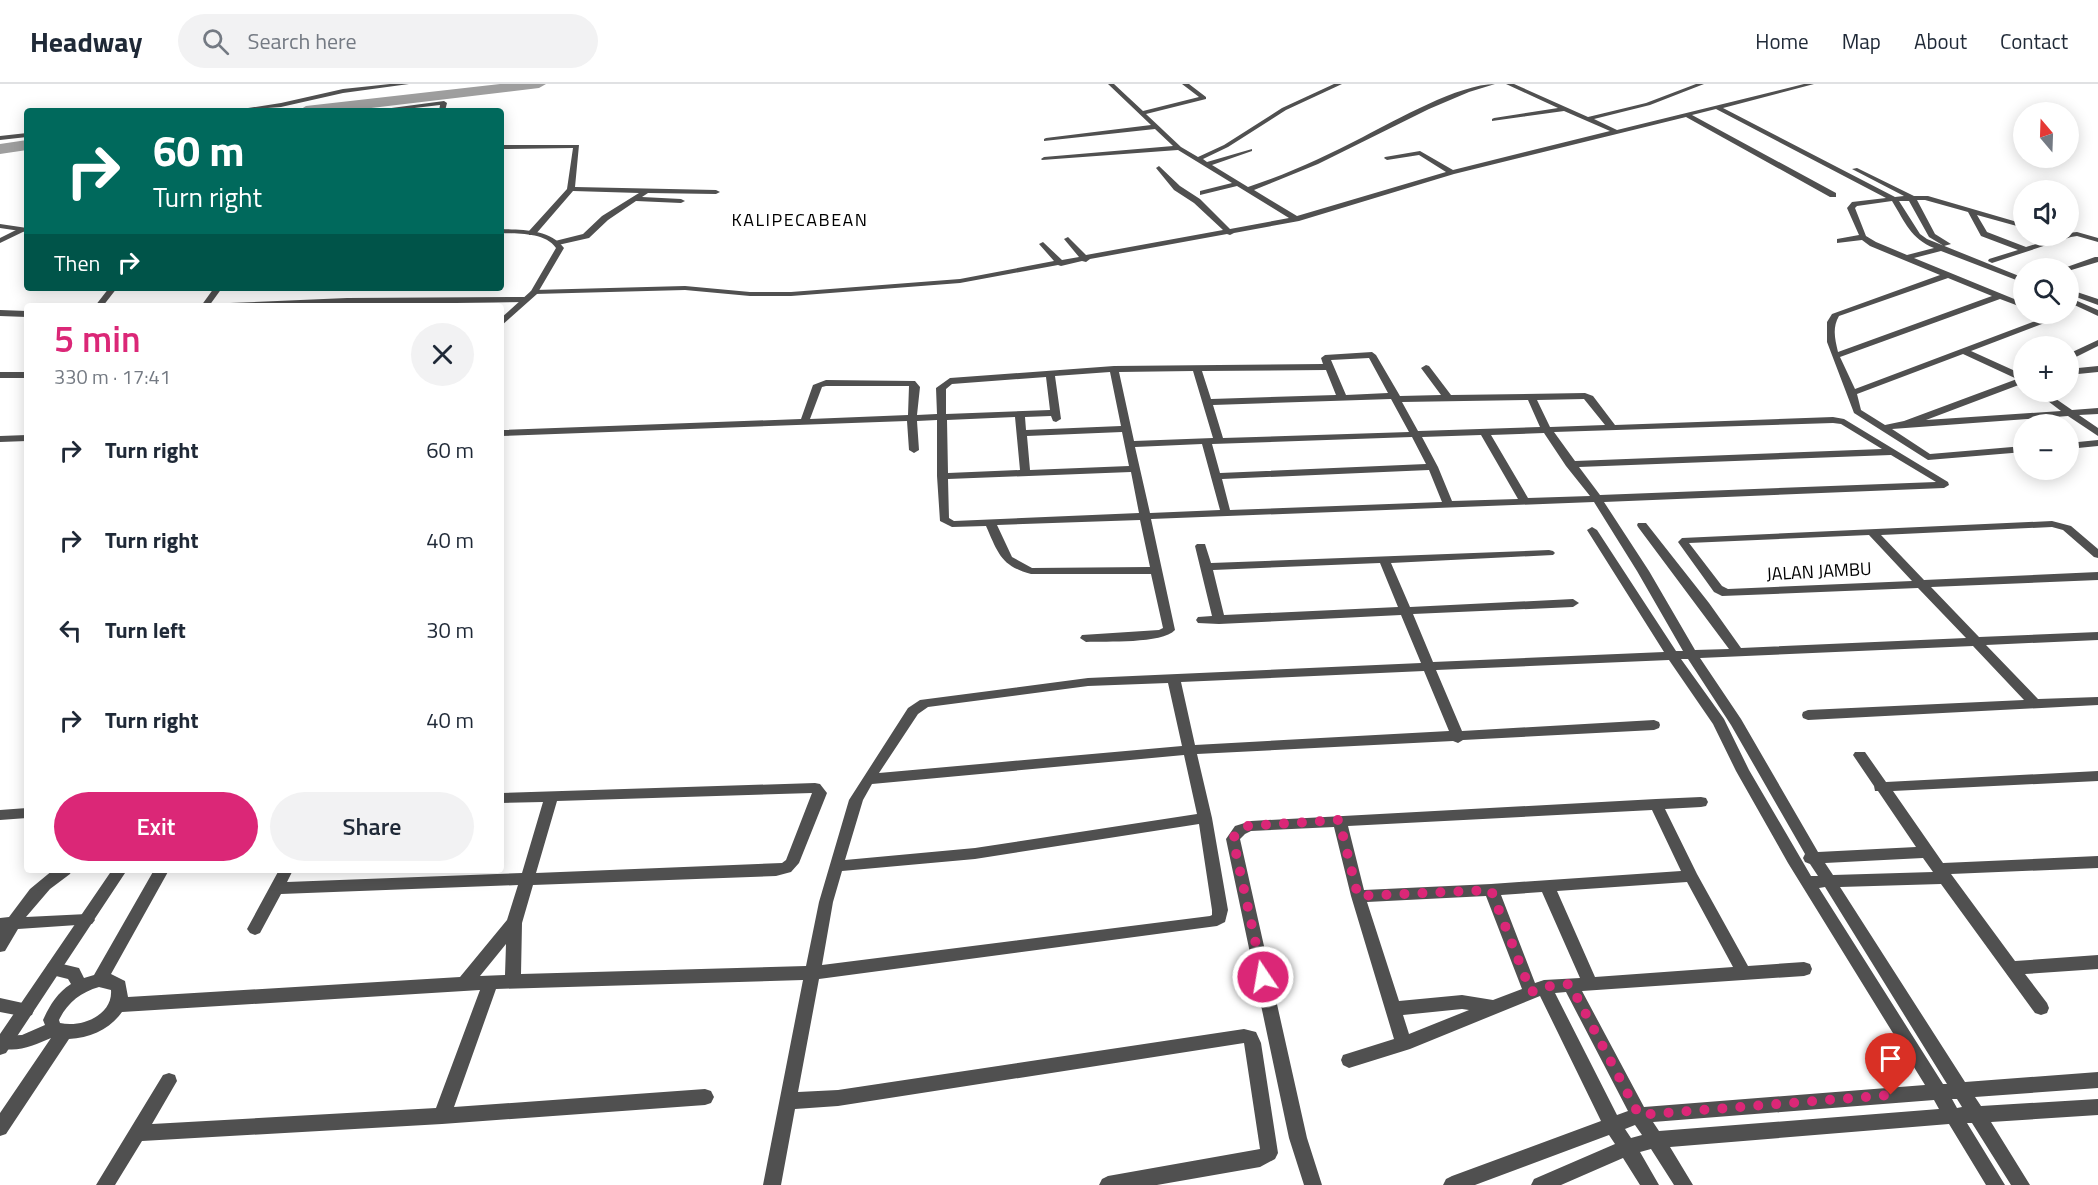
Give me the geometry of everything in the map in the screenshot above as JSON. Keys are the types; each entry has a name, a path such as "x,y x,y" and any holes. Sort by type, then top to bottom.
{"street":[{"path":"256,108 343,91 406,84"},
{"path":"1111,84 1154,127 1179,148 1296,219"},
{"path":"1142,113 1204,98 1185,84"},
{"path":"1196,160 1226,146 1284,109 1339,84"},
{"path":"1247,190 1299,171 1390,124 1458,94 1492,84"},
{"path":"1509,84 1614,132"},
{"path":"1676,84 1688,90"},
{"path":"1588,119 1648,104 1701,84"},
{"path":"534,292 685,288 750,294 791,294 928,285 1086,260 1296,219 1452,172 1811,84"},
{"path":"396,108 444,102 443,108"},
{"path":"1727,104 1893,195 1917,235 1924,242 2013,277"},
{"path":"1717,107 1880,191 1893,195 1936,200 2013,223"},
{"path":"1494,120 1564,109"},
{"path":"1686,114 1833,195"},
{"path":"1754,126 1767,124"},
{"path":"1046,140 1154,127"},
{"path":"0,138 24,135"},
{"path":"504,147 577,146 571,189 564,200 532,233"},
{"path":"1044,159 1179,148"},
{"path":"1205,165 1250,150"},
{"path":"1387,159 1420,153 1452,172"},
{"path":"1159,168 1177,188 1197,201 1230,233"},
{"path":"1203,193 1236,184"},
{"path":"571,189 716,192"},
{"path":"504,231 532,233 558,243 586,236 607,216 646,191"},
{"path":"1893,195 1852,206 1863,237 1873,244 2013,301"},
{"path":"1908,196 1932,235 1950,245 2013,269"},
{"path":"636,199 681,201"},
{"path":"1970,210 1984,234 2026,249"},
{"path":"0,226 24,230"},
{"path":"0,241 24,230"},
{"path":"2079,235 2098,240"},
{"path":"1840,242 1863,237"},
{"path":"1068,239 1086,260"},
{"path":"504,320 534,292 560,251 558,243"},
{"path":"1043,244 1061,264"},
{"path":"1906,258 1950,245"},
{"path":"1992,261 2035,246"},
{"path":"2079,265 2098,259"},
{"path":"1328,367 1114,369 957,379 944,384 941,388 938,419 946,522 952,524 1944,485 1943,482 1893,452 1879,433 1857,411 1852,393 1836,363 1830,321 1836,314 1947,275"},
{"path":"2079,295 2097,301"},
{"path":"1835,356 2000,296"},
{"path":"299,303 368,300 524,300"},
{"path":"2079,306 2097,301"},
{"path":"2079,303 2098,313"},
{"path":"0,313 24,314"},
{"path":"1852,393 1964,351 2026,324"},
{"path":"2079,353 2098,344"},
{"path":"1964,351 2013,375"},
{"path":"1342,397 1325,359 1328,356 1372,355 1433,467 1448,504"},
{"path":"1426,368 1448,398"},
{"path":"1086,638 1161,634 1169,627 1154,570 1114,369"},
{"path":"1197,369 1219,441"},
{"path":"2079,371 2098,369"},
{"path":"1050,373 1058,431"},
{"path":"0,375 24,375"},
{"path":"804,423 816,387 826,382 912,383 915,387 914,450"},
{"path":"1879,433 2013,384"},
{"path":"1531,396 1546,429 1597,498 1691,653 1736,722 1814,858 2021,1185"},
{"path":"1207,402 1342,397 1585,396 1590,398 1612,427"},
{"path":"2056,402 2098,433"},
{"path":"1906,424 2098,411"},
{"path":"504,432 938,419 1056,413"},
{"path":"1020,415 1024,473"},
{"path":"1129,444 1833,420 1879,433 1930,457 2013,450"},
{"path":"1021,433 1126,429"},
{"path":"1484,431 1525,501"},
{"path":"0,439 24,438"},
{"path":"1206,441 1226,513"},
{"path":"2079,445 2098,443"},
{"path":"1570,464 1893,452"},
{"path":"1215,476 1433,467"},
{"path":"942,476 1134,469"},
{"path":"990,522 1009,563 1017,567 1031,571 1154,570"},
{"path":"1871,531 2052,524 2067,528 2098,555"},
{"path":"1642,525 1737,651"},
{"path":"1592,530 1672,655 1719,722 1743,771 1793,859 1996,1185"},
{"path":"1871,531 1918,584 1977,641 2035,704"},
{"name":"JALAN JAMBU","path":"1871,531 1684,541 1721,591 1731,593 2098,576"},
{"path":"1201,546 1220,620"},
{"path":"1206,567 1550,553"},
{"path":"1384,561 1458,738"},
{"path":"1202,620 1573,603"},
{"path":"772,1185 787,1101 804,974 856,800 913,711 925,703 1088,682 1174,680 1691,653 2098,636"},
{"path":"118,1005 513,981 804,974 1212,922 1220,918 1220,910 1205,818 1174,680"},
{"path":"1808,715 2098,701"},
{"path":"868,779 1191,750 1458,738 1654,725"},
{"path":"1860,755 1942,874 2041,1008"},
{"path":"1880,787 2098,776"},
{"path":"276,888 776,870 786,868 792,863 820,793 815,788 504,798"},
{"path":"513,981 514,922 552,796"},
{"path":"1314,1185 1298,1138 1233,839 1236,833 1247,826 1701,802"},
{"path":"1656,804 1691,876 1744,973"},
{"path":"0,815 24,813"},
{"path":"837,866 962,854 1205,818"},
{"path":"1339,820 1358,896 1404,1044"},
{"path":"1793,859 1927,852"},
{"path":"1808,882 2098,862"},
{"path":"0,946 6,924 42,886 61,873"},
{"path":"2,1045 118,873"},
{"path":"99,980 160,873"},
{"path":"255,929 284,873"},
{"path":"1358,896 1491,890 1691,876"},
{"path":"1547,886 1590,983"},
{"path":"1491,890 1538,989 1612,1124 1650,1185"},
{"path":"6,924 87,920"},
{"path":"463,985 514,922"},
{"path":"2012,968 2098,962"},
{"path":"54,969 73,973 81,986"},
{"path":"1349,1060 1404,1044 1538,989 1570,984 1804,969"},
{"path":"2,1045 60,1031 76,1033 100,1023 118,1005 122,994 119,986 111,981 99,980 81,986 66,996 56,1008 51,1020 60,1031"},
{"path":"442,1116 490,983"},
{"path":"1570,984 1653,1140 1684,1185"},
{"path":"1393,1009 1462,1002 1496,1008"},
{"path":"0,1005 26,1010"},
{"path":"0,1128 60,1031"},
{"path":"787,1101 838,1098 1244,1036 1250,1037 1253,1043 1269,1154 1260,1158 1108,1185"},
{"path":"1452,1185 1639,1115 2098,1080"},
{"path":"105,1185 169,1081"},
{"path":"138,1133 442,1116 705,1097"},
{"path":"1540,1185 1626,1148 1653,1140 1975,1114 2098,1107"}],"waterway":[{"path":"332,108 539,84"},
{"path":"0,149 24,145"}],"district":[{"name":"KALIPECABEAN","path":"800,219"}],"route":[{"path":"1263,977 1233,839 1241,828 1247,826 1339,820 1358,896 1491,890 1531,992 1544,987 1570,984 1639,1115 1891,1095"}]}
